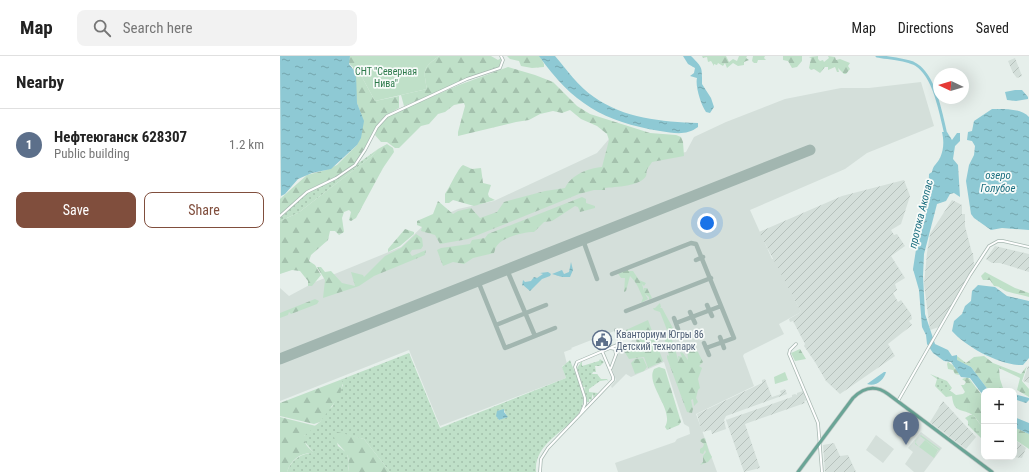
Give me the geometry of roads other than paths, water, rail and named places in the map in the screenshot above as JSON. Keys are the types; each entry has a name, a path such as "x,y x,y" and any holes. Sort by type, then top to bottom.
{"main road":[{"path":"798,472 853,398 865,390 874,388 881,390 898,401 992,472"}],"street":[{"path":"280,216 307,192 336,178 355,165 377,127 387,116 467,79 500,68 503,60 501,56"},
{"path":"898,401 970,275 993,243 1003,241 1029,247"},
{"path":"610,370 620,344 616,330"},
{"path":"579,416 585,404 585,398 575,366 578,361 620,344"},
{"path":"796,344 790,350 790,354 814,412 821,441 822,472"},
{"path":"612,348 616,350 616,354"},
{"path":"540,472 541,459 545,452 612,382 613,378 602,351"},
{"path":"585,404 589,406"}],"water":[{"path":"280,56 350,56 349,64 356,73 357,103 364,121 361,138 357,145 331,169 312,173 298,179 285,194 281,196"},
{"path":"539,56 555,56 573,78 588,93 617,110 643,118 698,123 698,127 684,133 660,131 622,122 606,116 577,98 551,72"},
{"path":"683,56 691,56 701,68 702,84 711,98 714,107 710,113 706,112 700,100 697,78 690,76 694,73 695,68 688,64"},
{"path":"1022,90 1028,99 1016,101 1007,100 1005,92"},
{"name":"озеро Голубое","path":"992,109 1017,111 1026,114 1029,117 1029,230 1002,228 991,230 974,218 971,214 966,181 969,165 974,155 975,146 972,141 967,140 968,132 972,131 974,121"},
{"path":"942,132 947,132 952,140 957,133 960,133 960,141 955,146 953,159 958,165 960,197 954,193 950,194 946,201 937,204 924,254 923,276 925,314 935,344 948,350 952,356 957,355 957,360 971,367 987,388 981,388 981,393 970,378 961,377 951,362 944,361 933,353 927,344 926,335 922,327 919,290 913,269 917,243 913,234 917,227 922,230 929,174 932,172 941,155 943,139"},
{"path":"571,262 573,270 570,277 562,277 552,274 562,270 564,274 569,272"},
{"path":"548,272 551,274 550,276 542,279 530,291 523,285 522,286 523,280 525,282 531,281 534,277 537,278 543,274 540,273"},
{"path":"978,285 995,287 1007,296 1029,301 1029,358 1023,365 1005,362 984,354 966,343 952,331 954,321 962,314 965,306 971,301 972,291"},
{"path":"886,372 885,375 879,382 873,385 867,384"},
{"path":"1017,395 1029,398 1026,403 1017,400"},
{"path":"504,409 504,412 508,417 499,420 496,416 497,411"},
{"path":"1017,418 1029,423 1029,434 1017,428"}],"waterway":[{"name":"протока Акопас","path":"877,56 913,63 921,68 927,76 936,95 946,135"}],"place":[{"name":"Кванториум Югры 86 Детский технопарк","path":"602,340"},
{"name":"Нефтеюганск 628307","path":"906,445"}],"park label":[{"name":"СНТ \"Северная Нива\"","path":"386,76"}]}
